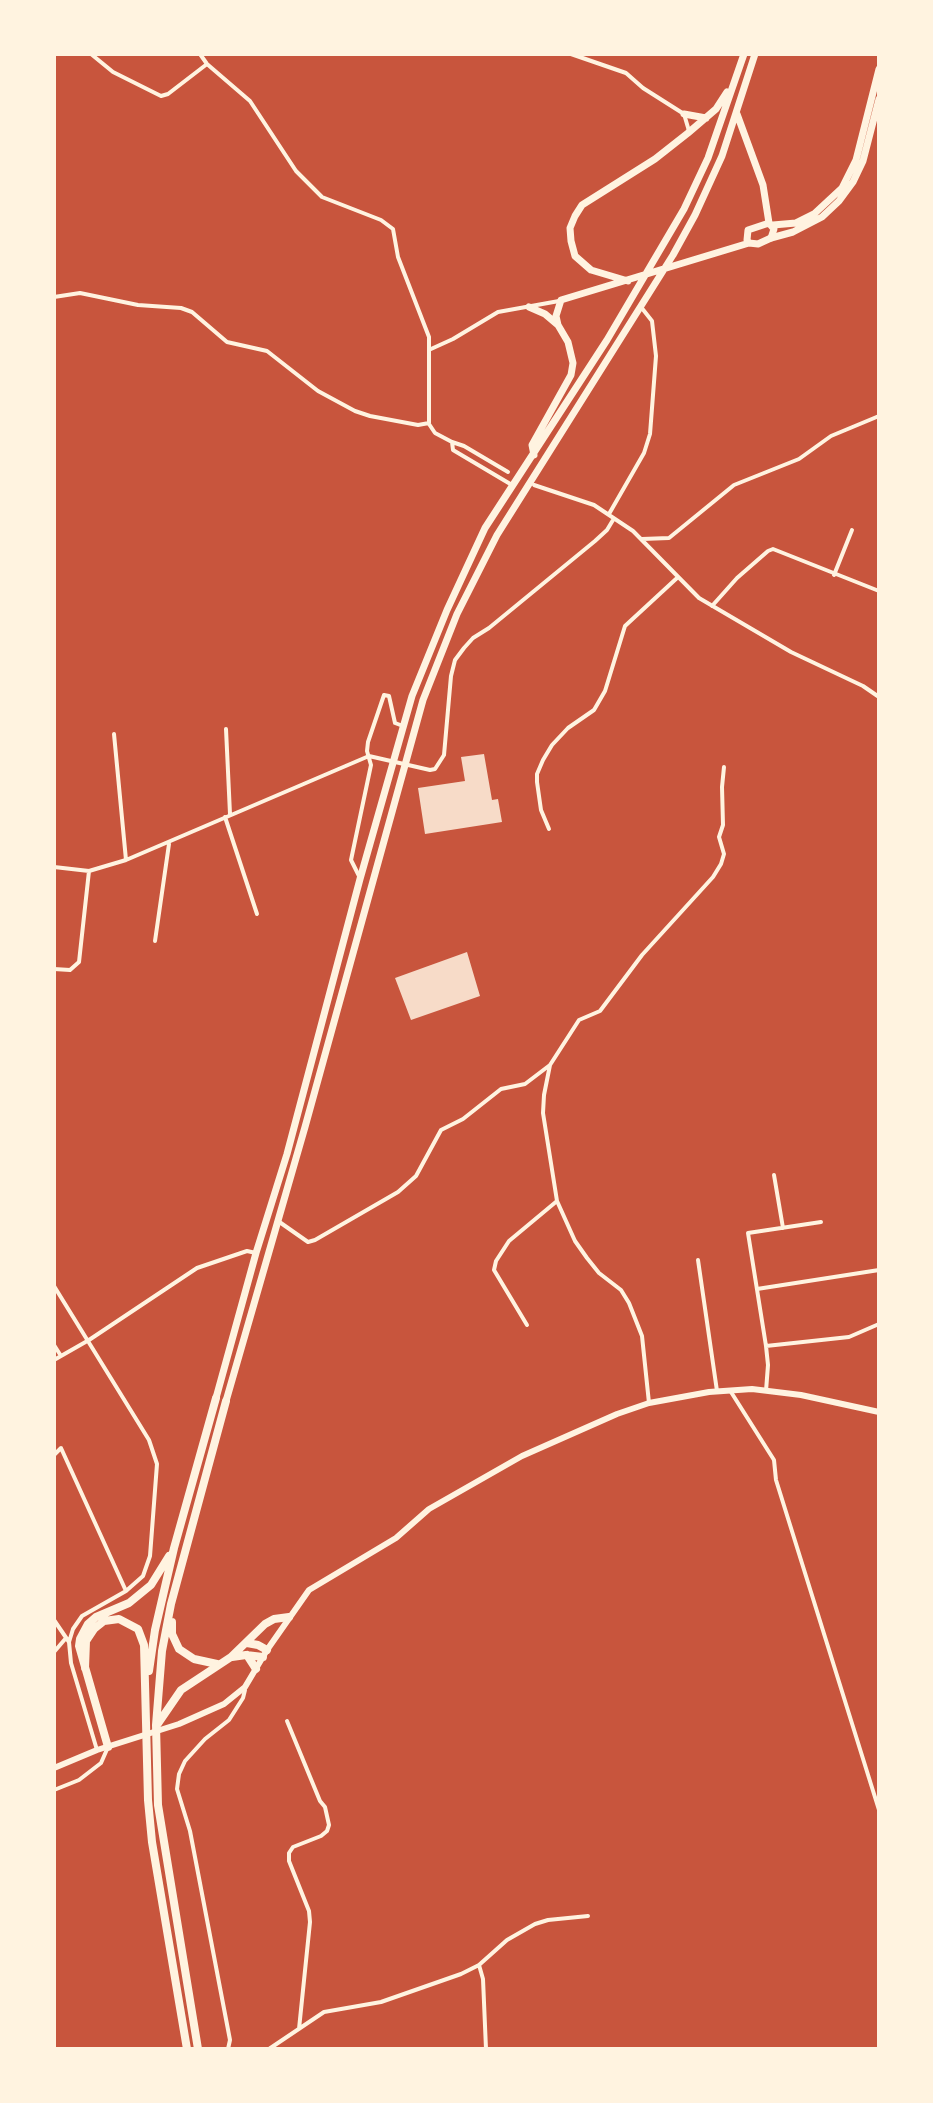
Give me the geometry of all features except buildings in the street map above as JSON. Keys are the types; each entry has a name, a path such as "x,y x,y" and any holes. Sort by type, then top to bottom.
{"highway":[{"path":"146,1692 155,1630 174,1548 216,1398"},
{"path":"198,2049 160,1817 156,1725 162,1651 171,1604 226,1401"},
{"path":"108,1747 79,1646 88,1624 96,1617 129,1603 144,1591 174,1548"},
{"path":"171,1604 172,1634 179,1649 194,1659 218,1664"},
{"path":"156,1725 181,1690 231,1657 265,1624 289,1617"},
{"path":"85,1668 86,1641 104,1621 119,1619 138,1629 142,1636 146,1692 152,1842 187,2049"},
{"path":"247,1643 265,1654"},
{"path":"231,1657 265,1654"},
{"path":"246,1655 256,1669"}],"main road":[{"path":"216,1398 287,1154 403,726 447,610 485,528 660,252 708,158 744,54"},
{"path":"226,1401 387,831 411,733 445,642 497,535 673,255 722,156 755,54"},
{"path":"726,248 751,228 796,223 814,214 842,188 860,160 879,69"},
{"path":"628,281 591,270 575,256 570,228 582,205 655,159 688,133 716,109 735,80"},
{"path":"534,455 532,445 571,375 573,363 568,342 556,316 561,300 726,248 758,244 793,232 822,217 853,182 879,99"},
{"path":"736,113 763,185 771,238"},
{"path":"684,114 706,118"},
{"path":"747,233 749,243"},
{"path":"529,307 545,314 558,325"}],"street":[{"path":"91,54 113,72 161,96 207,64"},
{"path":"200,54 207,64 250,101 289,161 322,197 381,220 393,229 398,257 429,337 429,423 435,433 508,472"},
{"path":"571,54 626,73 643,88 684,114 688,133"},
{"path":"54,297 80,293 138,305 181,308 192,312 227,342 267,351 318,391 355,411 418,425 429,423"},
{"path":"430,349 498,312 561,300"},
{"path":"609,514 644,453 650,434 656,356 654,329 652,321 640,306"},
{"path":"641,539 669,538 734,485 799,459 831,436 879,416"},
{"path":"452,442 453,450 512,485"},
{"path":"534,485 594,505 609,514 641,539 699,598 791,652 863,686 879,697"},
{"path":"54,867 89,871 126,860 369,756 430,770 443,760 455,660 473,638 595,541 613,520"},
{"path":"834,575 852,530"},
{"path":"712,606 737,578 773,549 879,591"},
{"path":"549,829 541,810 537,782 543,760 568,728 594,710 605,691 625,626 677,578"},
{"path":"360,879 351,860 370,771 368,742 384,695 389,696 395,723 403,726"},
{"path":"226,729 227,816 257,914"},
{"path":"114,734 126,860"},
{"path":"278,1221 308,1242 315,1240 398,1192 416,1176 441,1130 463,1119 501,1089 525,1084 550,1065 579,1020 600,1011 642,955 713,877 721,864 724,854 719,837 723,825 724,767"},
{"path":"155,941 169,843"},
{"path":"54,969 70,970 79,962 89,871"},
{"path":"550,1065 543,1113 557,1201 575,1241 599,1273 621,1290 629,1303 642,1336 649,1403"},
{"path":"774,1175 783,1228"},
{"path":"527,1325 494,1270 496,1261 509,1241 557,1201"},
{"path":"766,1391 766,1346 748,1233 821,1222"},
{"path":"54,1360 197,1268 247,1251 256,1253"},
{"path":"698,1260 717,1391"},
{"path":"757,1289 879,1270"},
{"path":"54,1286 149,1440 157,1464 150,1556 143,1576 126,1591 82,1616 68,1640 54,1652"},
{"path":"766,1346 849,1337 879,1324"},
{"path":"54,1345 61,1356"},
{"path":"730,1390 774,1460 776,1480 879,1810"},
{"path":"228,2049 230,2040 193,1846 177,1789 179,1774 185,1761 205,1739 229,1720 265,1654 309,1590 396,1538 429,1509 522,1456 649,1403 717,1391 766,1391 801,1395 879,1412"},
{"path":"54,1455 61,1448 126,1591"},
{"path":"54,1620 68,1640 71,1663 97,1750"},
{"path":"54,1768 97,1750 213,1711 245,1687"},
{"path":"287,1721 325,1807 329,1825 327,1831 293,1847 289,1853 289,1861 309,1911 299,2029"},
{"path":"54,1790 79,1780 101,1763 108,1747"},
{"path":"269,2049 324,2012 381,2002 461,1974 479,1965 507,1940 535,1924 588,1916"},
{"path":"479,1965 483,1979 486,2049"}]}
